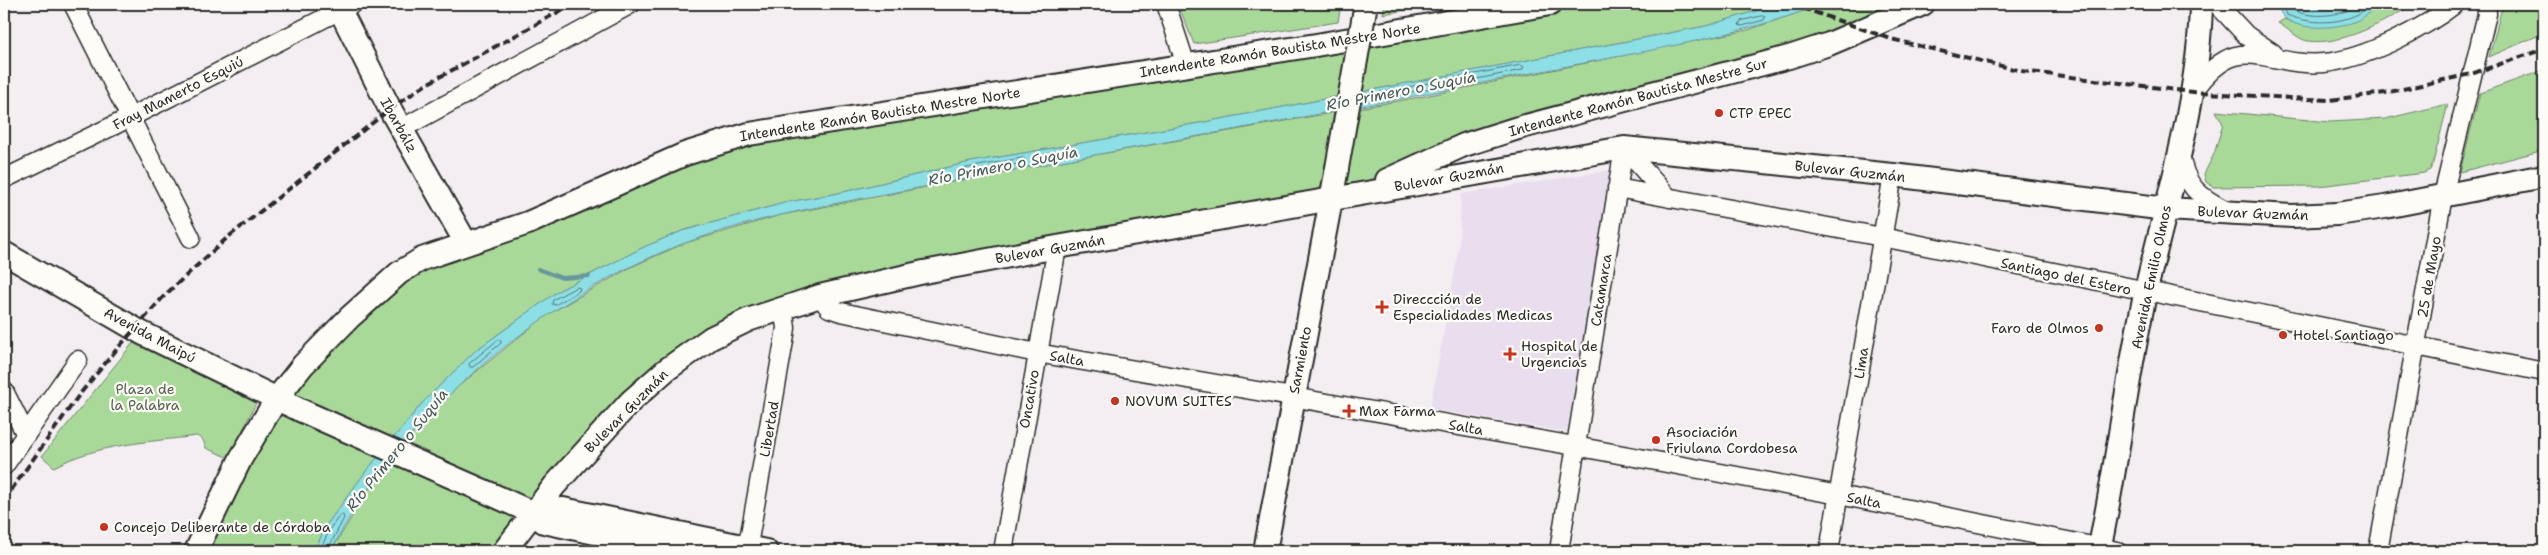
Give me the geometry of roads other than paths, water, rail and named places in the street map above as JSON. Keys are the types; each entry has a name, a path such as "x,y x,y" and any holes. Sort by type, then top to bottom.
{"main road":[{"name":"Intendente Ramón Bautista Mestre Norte","path":"196,551 241,458 277,398 303,365 377,291 399,273 422,259 528,223 685,154 748,134 1316,45 1550,4"},
{"name":"Intendente Ramón Bautista Mestre Sur","path":"1354,194 1464,146 1518,128 1789,57 1829,44 1924,4"},
{"name":"Avenida Emilio Olmos","path":"2105,550 2146,292 2193,92 2201,44 2202,4"},
{"name":"Ibarbálz","path":"343,6 401,129 466,243"},
{"name":"Sarmiento","path":"1265,551 1292,397 1332,197 1366,6"},
{"name":"Bulevar Guzmán","path":"504,551 606,428 666,370 689,352 728,328 820,296 924,272 1057,247 1332,197 1624,148 1894,175 2166,209 2292,216 2337,214 2544,176"},
{"name":"Bulevar Guzmán","path":"2496,184 2544,166"},
{"name":"Avenida Maipú","path":"4,253 142,333 300,410 533,514"},
{"path":"533,514 563,509 754,550"},
{"path":"533,514 544,522 553,525 679,551"}],"street":[{"path":"73,4 191,238"},
{"path":"401,129 631,4"},
{"path":"1166,4 1186,65"},
{"path":"2217,4 2246,35 2261,47 2294,62"},
{"path":"2193,92 2207,73 2233,57 2255,53 2294,62 2324,63 2355,55 2407,35 2455,4"},
{"name":"25 de Mayo","path":"2378,551 2443,196 2487,14 2486,4"},
{"name":"Fray Mamerto Esquiú","path":"4,179 129,118 343,6"},
{"path":"1624,148 1669,198"},
{"name":"Catamarca","path":"1558,551 1624,148"},
{"path":"2180,150 2184,173 2194,189 2206,199 2232,214"},
{"name":"Lima","path":"1829,551 1894,175"},
{"name":"Santiago del Estero","path":"1617,188 1882,237 2544,372"},
{"name":"Oncativo","path":"1003,551 1057,247"},
{"name":"Salta","path":"820,296 830,308 840,312 1037,353 1575,446 1839,495 2105,550"},
{"name":"Libertad","path":"754,550 786,328 783,308"},
{"path":"4,466 78,360"},
{"path":"4,391 26,434"}],"water":[{"name":"Río Primero o Suquía","path":"1780,4 1823,4 1787,17 1677,45 1383,102 816,207 717,232 685,243 633,266 580,294 530,328 481,366 436,408 395,454 360,501 331,551 315,551 325,527 367,470 424,401 475,351 558,291 644,247 682,231 788,202 839,193 971,162 1205,122 1706,26"},
{"path":"2278,4 2380,4 2355,22 2331,27 2308,27 2288,20 2281,13"}],"waterway":[{"path":"538,269 562,278 589,276"}],"railway":[{"path":"4,500 79,395 117,349 165,295 227,238 390,109 425,85 573,4"},
{"path":"1791,4 1891,39 2022,71 2193,92 2290,98 2329,100 2385,93 2471,74 2544,49"}],"place":[{"name":"CTP EPEC","path":"1719,113"},
{"name":"Direccción de Especialidades Medicas","path":"1382,307"},
{"name":"Faro de Olmos","path":"2099,328"},
{"name":"Hotel Santiago","path":"2283,335"},
{"name":"Hospital de Urgencias","path":"1510,354"},
{"name":"NOVUM SUITES","path":"1115,401"},
{"name":"Max Farma","path":"1349,411"},
{"name":"Asociación Friulana Cordobesa","path":"1656,440"},
{"name":"Concejo Deliberante de Córdoba","path":"104,527"}],"park label":[{"name":"Plaza de la Palabra","path":"145,398"}]}
